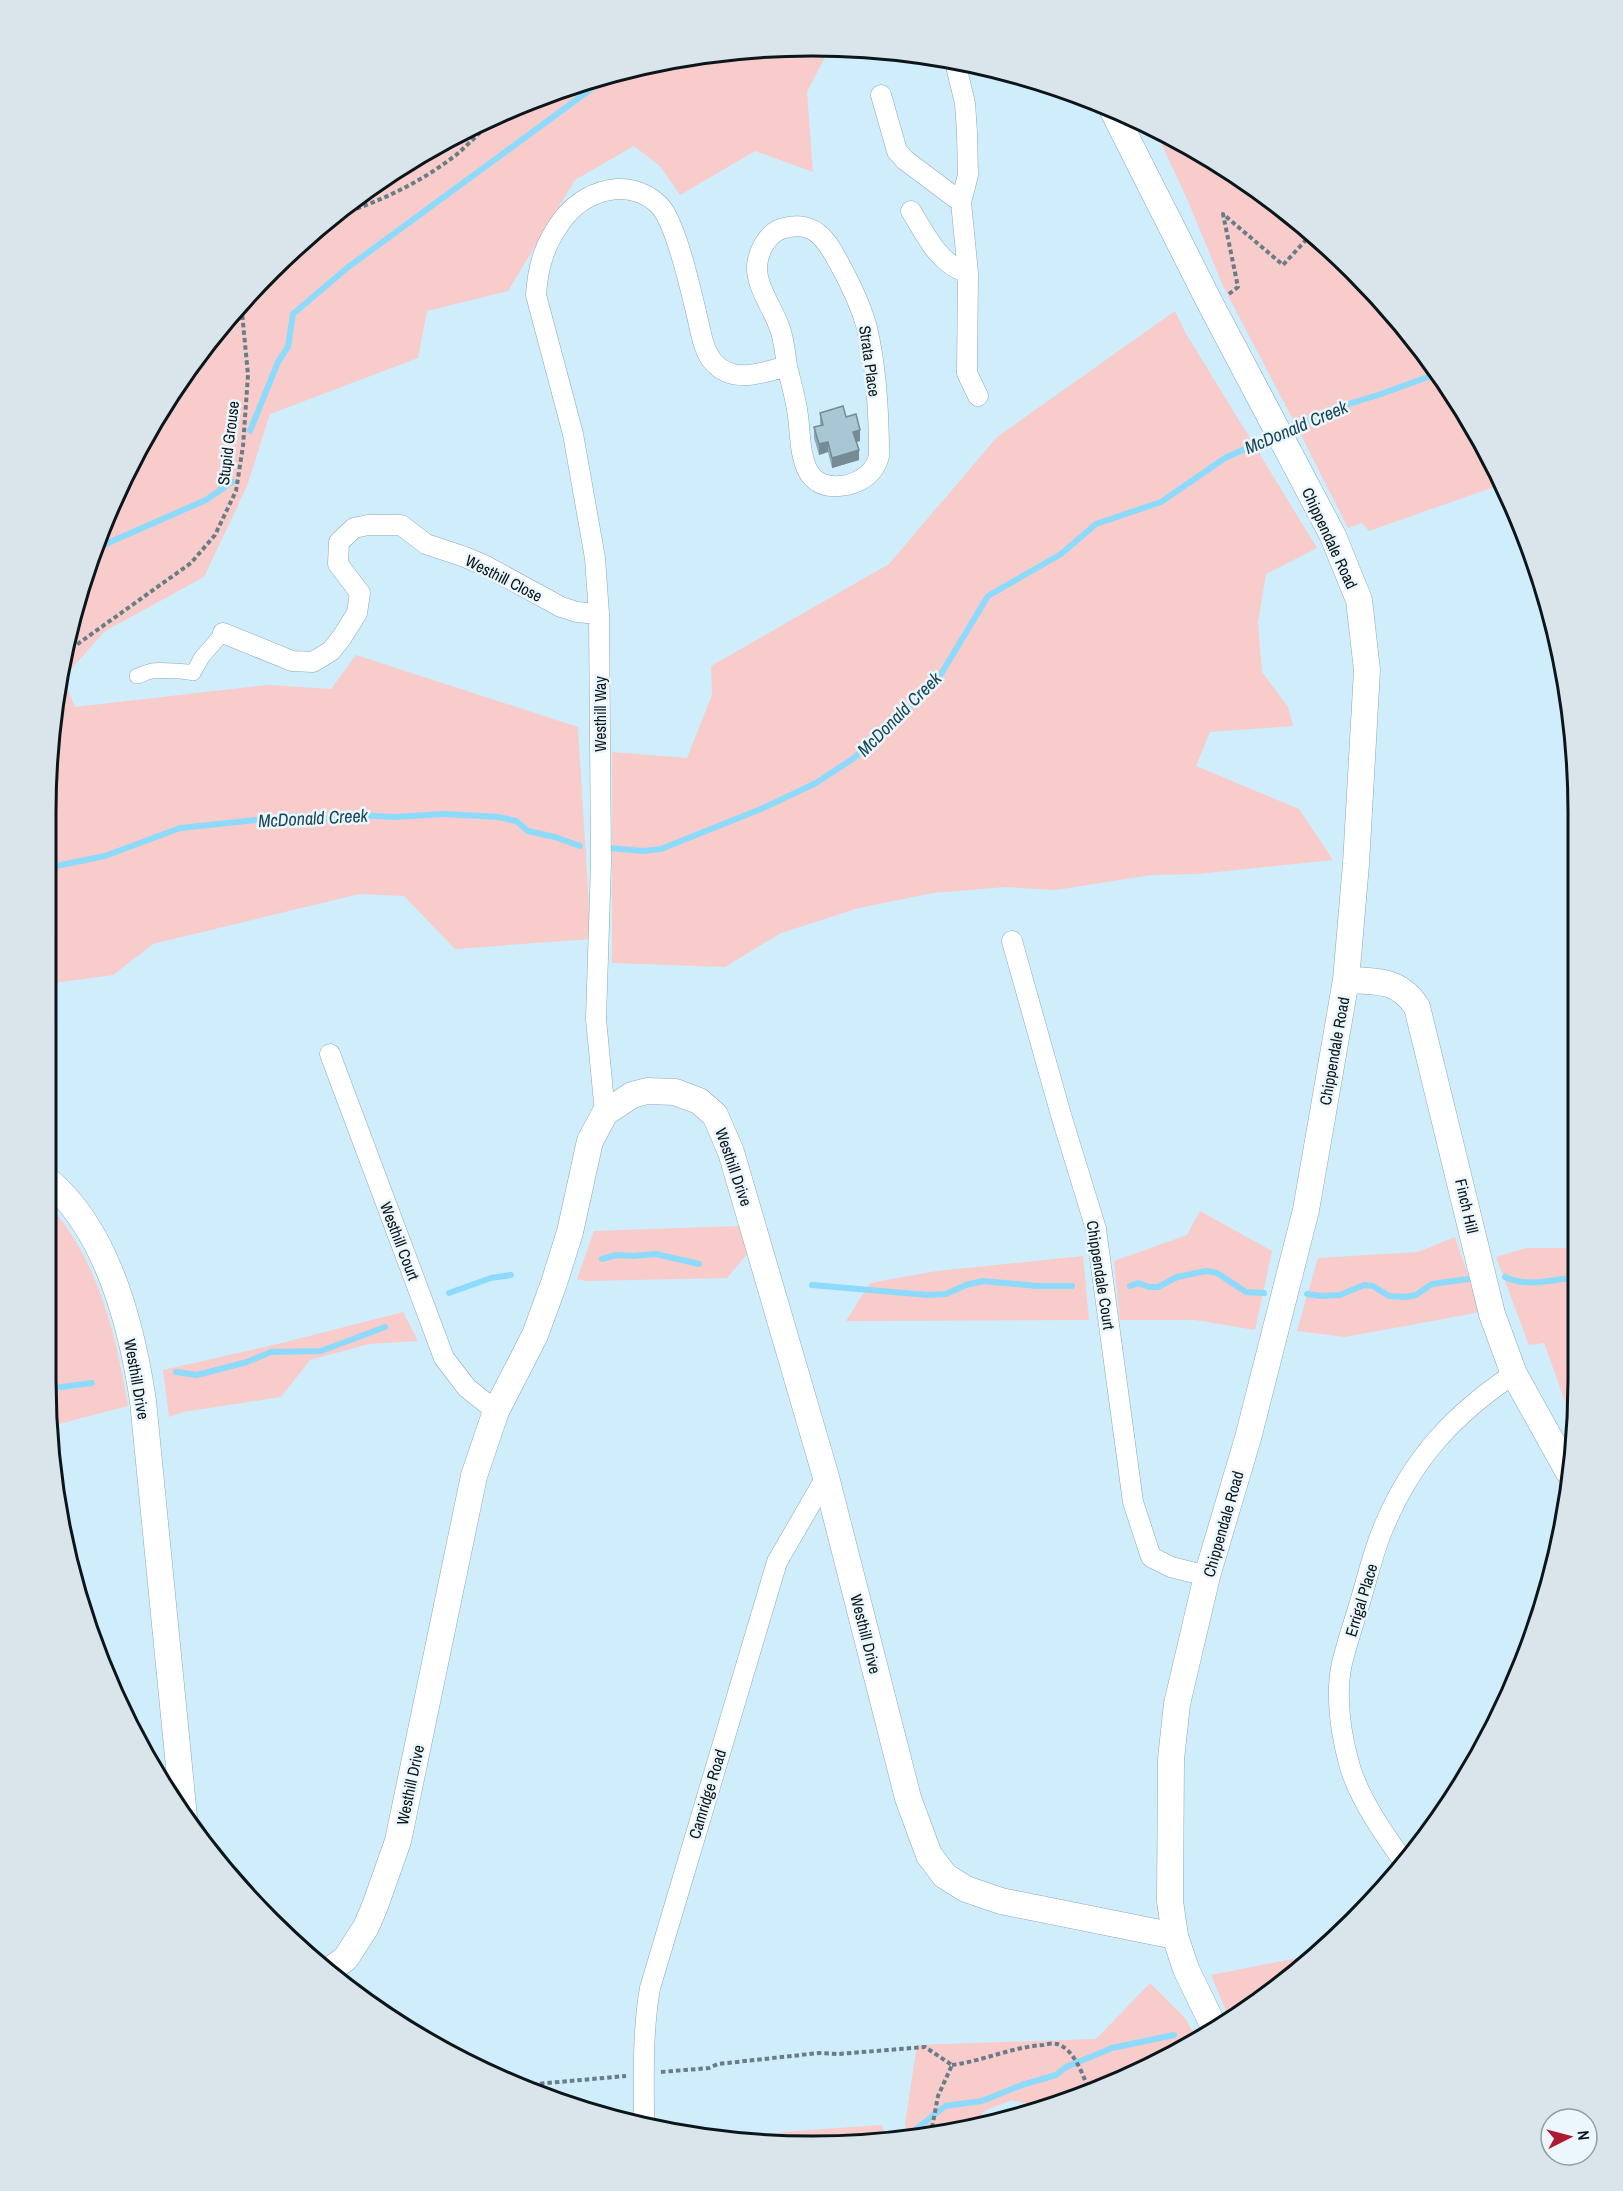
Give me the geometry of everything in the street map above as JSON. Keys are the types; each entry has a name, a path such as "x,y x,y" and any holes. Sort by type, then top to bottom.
{"street":[{"path":"957,70 965,103 967,132 968,175 962,202 968,273 967,373 978,396"},
{"path":"881,95 897,151 905,160 962,202"},
{"name":"Chippendale Road","path":"1118,120 1211,305 1333,536 1359,600 1367,670 1356,864 1346,980 1306,1210 1248,1438 1207,1576 1177,1704 1171,1759 1170,1901 1175,1936 1186,1969 1211,2021"},
{"name":"Westhill Way","path":"605,1113 596,1019 601,862 599,614 595,558 582,479 573,434 536,295 537,272 543,251 553,231 568,212 583,200 609,190 635,191 648,196 659,205 668,219 688,279 704,346 711,360 730,374 740,376 787,366"},
{"path":"911,211 936,252 957,270 968,273"},
{"name":"Strata Place","path":"802,227 819,234 828,242 850,285 867,327 875,389 879,456 876,466 860,480 850,484 830,486 821,483 808,472 801,455 798,415 787,366 781,328 759,279 757,268 759,256 770,237 785,228 802,227"},
{"name":"Westhill Close","path":"223,633 292,661 313,662 331,651 357,613 360,592 338,564 339,542 354,528 368,525 401,525 426,544 486,566 553,603 577,612 599,614"},
{"path":"137,676 151,671 193,673 202,657 223,633"},
{"name":"Chippendale Court","path":"1012,941 1096,1229 1131,1490 1142,1534 1151,1557 1171,1567 1207,1576"},
{"name":"Finch Hill","path":"1346,980 1376,981 1394,985 1406,992 1417,1007 1492,1314 1514,1374 1563,1461"},
{"name":"Westhill Court","path":"330,1054 444,1358 467,1388 496,1411"},
{"name":"Westhill Drive","path":"335,1966 346,1958 366,1927 387,1876 398,1841 474,1476 496,1411 535,1335 554,1283 570,1232 590,1141 605,1113 632,1095 647,1091 675,1092 699,1101 715,1115 731,1152 826,1477 908,1798 920,1833 934,1862 945,1876 966,1889 1001,1901 1175,1936"},
{"name":"Westhill Drive","path":"56,1190 77,1213 98,1248 121,1303 137,1361 143,1401 182,1799"},
{"name":"Errigal Place","path":"1399,1855 1377,1824 1351,1768 1339,1703 1342,1664 1384,1526 1405,1483 1432,1446 1464,1411 1483,1394 1514,1374"},
{"name":"Camridge Road","path":"645,2117 643,2048 650,1988 777,1562 826,1477"}],"path":[{"path":"353,211 401,191 456,154 481,131"},
{"path":"1211,305 1238,287 1223,214 1283,265 1306,240"},
{"name":"Stupid Grouse","path":"74,646 191,563 215,535 236,491 243,446 248,375 242,314"},
{"path":"654,2073 709,2068 718,2064 803,2054 871,2052 925,2047 952,2065 1027,2046 1057,2044 1069,2052 1087,2083"},
{"path":"932,2125 938,2096 952,2065"},
{"path":"538,2084 633,2075"}],"shaded area":[{"path":"825,56 807,92 813,172 755,151 680,195 660,166 634,146 575,180 508,291 427,311 418,358 270,414 247,486 204,577 105,631 69,672 81,616 113,522 133,477 157,433 183,391 243,313 313,243 351,212 391,183 477,133 568,96 616,81 713,62 762,57"},
{"path":"1160,141 1232,183 1272,212 1346,277 1380,313 1440,391 1494,487 1369,531 1362,523 1348,528 1223,286"},
{"path":"1175,311 1185,332 1317,548 1266,574 1258,622 1262,672 1288,707 1293,726 1210,732 1196,766 1299,809 1333,860 1198,874 1151,875 1056,890 1005,887 933,893 859,908 781,933 725,967 612,963 612,752 687,758 712,695 711,666 889,564 997,437"},
{"path":"356,655 578,727 591,939 455,949 404,896 359,894 153,944 113,975 56,983 57,762 66,686 75,707 268,685 331,689"},
{"path":"1200,1211 1272,1251 1255,1330 1195,1320 1120,1320 1114,1261 1187,1235"},
{"path":"56,1214 78,1246 102,1297 117,1351 128,1406 57,1424"},
{"path":"739,1226 747,1254 727,1278 586,1281 577,1279 594,1231"},
{"path":"1455,1237 1481,1312 1345,1337 1297,1331 1318,1258 1418,1252"},
{"path":"1527,1248 1568,1248 1567,1407 1544,1343 1529,1345 1496,1257"},
{"path":"1083,1256 1089,1320 846,1321 870,1283 937,1271"},
{"path":"403,1312 418,1341 369,1344 310,1360 281,1397 183,1412 169,1417 163,1370"},
{"path":"1298,1958 1226,2012 1211,1975"},
{"path":"1150,1983 1185,2018 1193,2032 1146,2058 1055,2095 1027,2104 1012,2100 986,2110 979,2116 906,2129 905,2124 917,2045 1096,2039"},
{"path":"882,2125 884,2132 812,2136 778,2135 780,2132"}],"building":[{"path":"843,406 846,417 856,414 860,430 853,432 859,450 832,458 828,442 819,444 814,427 823,425 820,413"}],"waterway":[{"path":"250,431 278,362 288,347 293,314 347,268 592,89"},
{"name":"McDonald Creek","path":"1286,431 1336,408 1429,376"},
{"name":"McDonald Creek","path":"608,848 644,851 661,849 761,809 816,783 854,758 905,712 941,674 988,596 1061,554 1096,524 1161,502 1225,458 1274,436"},
{"path":"105,544 206,500 232,482"},
{"name":"McDonald Creek","path":"56,866 105,856 180,828 295,816 316,819 359,815 393,817 445,814 498,817 516,821 528,831 580,846"},
{"path":"602,1259 616,1255 656,1254 699,1264"},
{"path":"1130,1286 1138,1283 1158,1287 1177,1277 1206,1271 1217,1273 1246,1292 1264,1293"},
{"path":"449,1293 491,1278 511,1275"},
{"path":"1505,1277 1522,1282 1568,1279"},
{"path":"1307,1294 1340,1295 1364,1285 1373,1286 1389,1296 1405,1297 1416,1295 1432,1284 1469,1279"},
{"path":"812,1285 928,1295 946,1294 966,1285 983,1281 1037,1286 1072,1286"},
{"path":"176,1372 197,1375 247,1362 271,1352 321,1351 385,1327"},
{"path":"56,1388 92,1383"},
{"path":"918,2128 945,2106 982,2101 1022,2085 1056,2075 1066,2067 1112,2048 1174,2035"}]}
